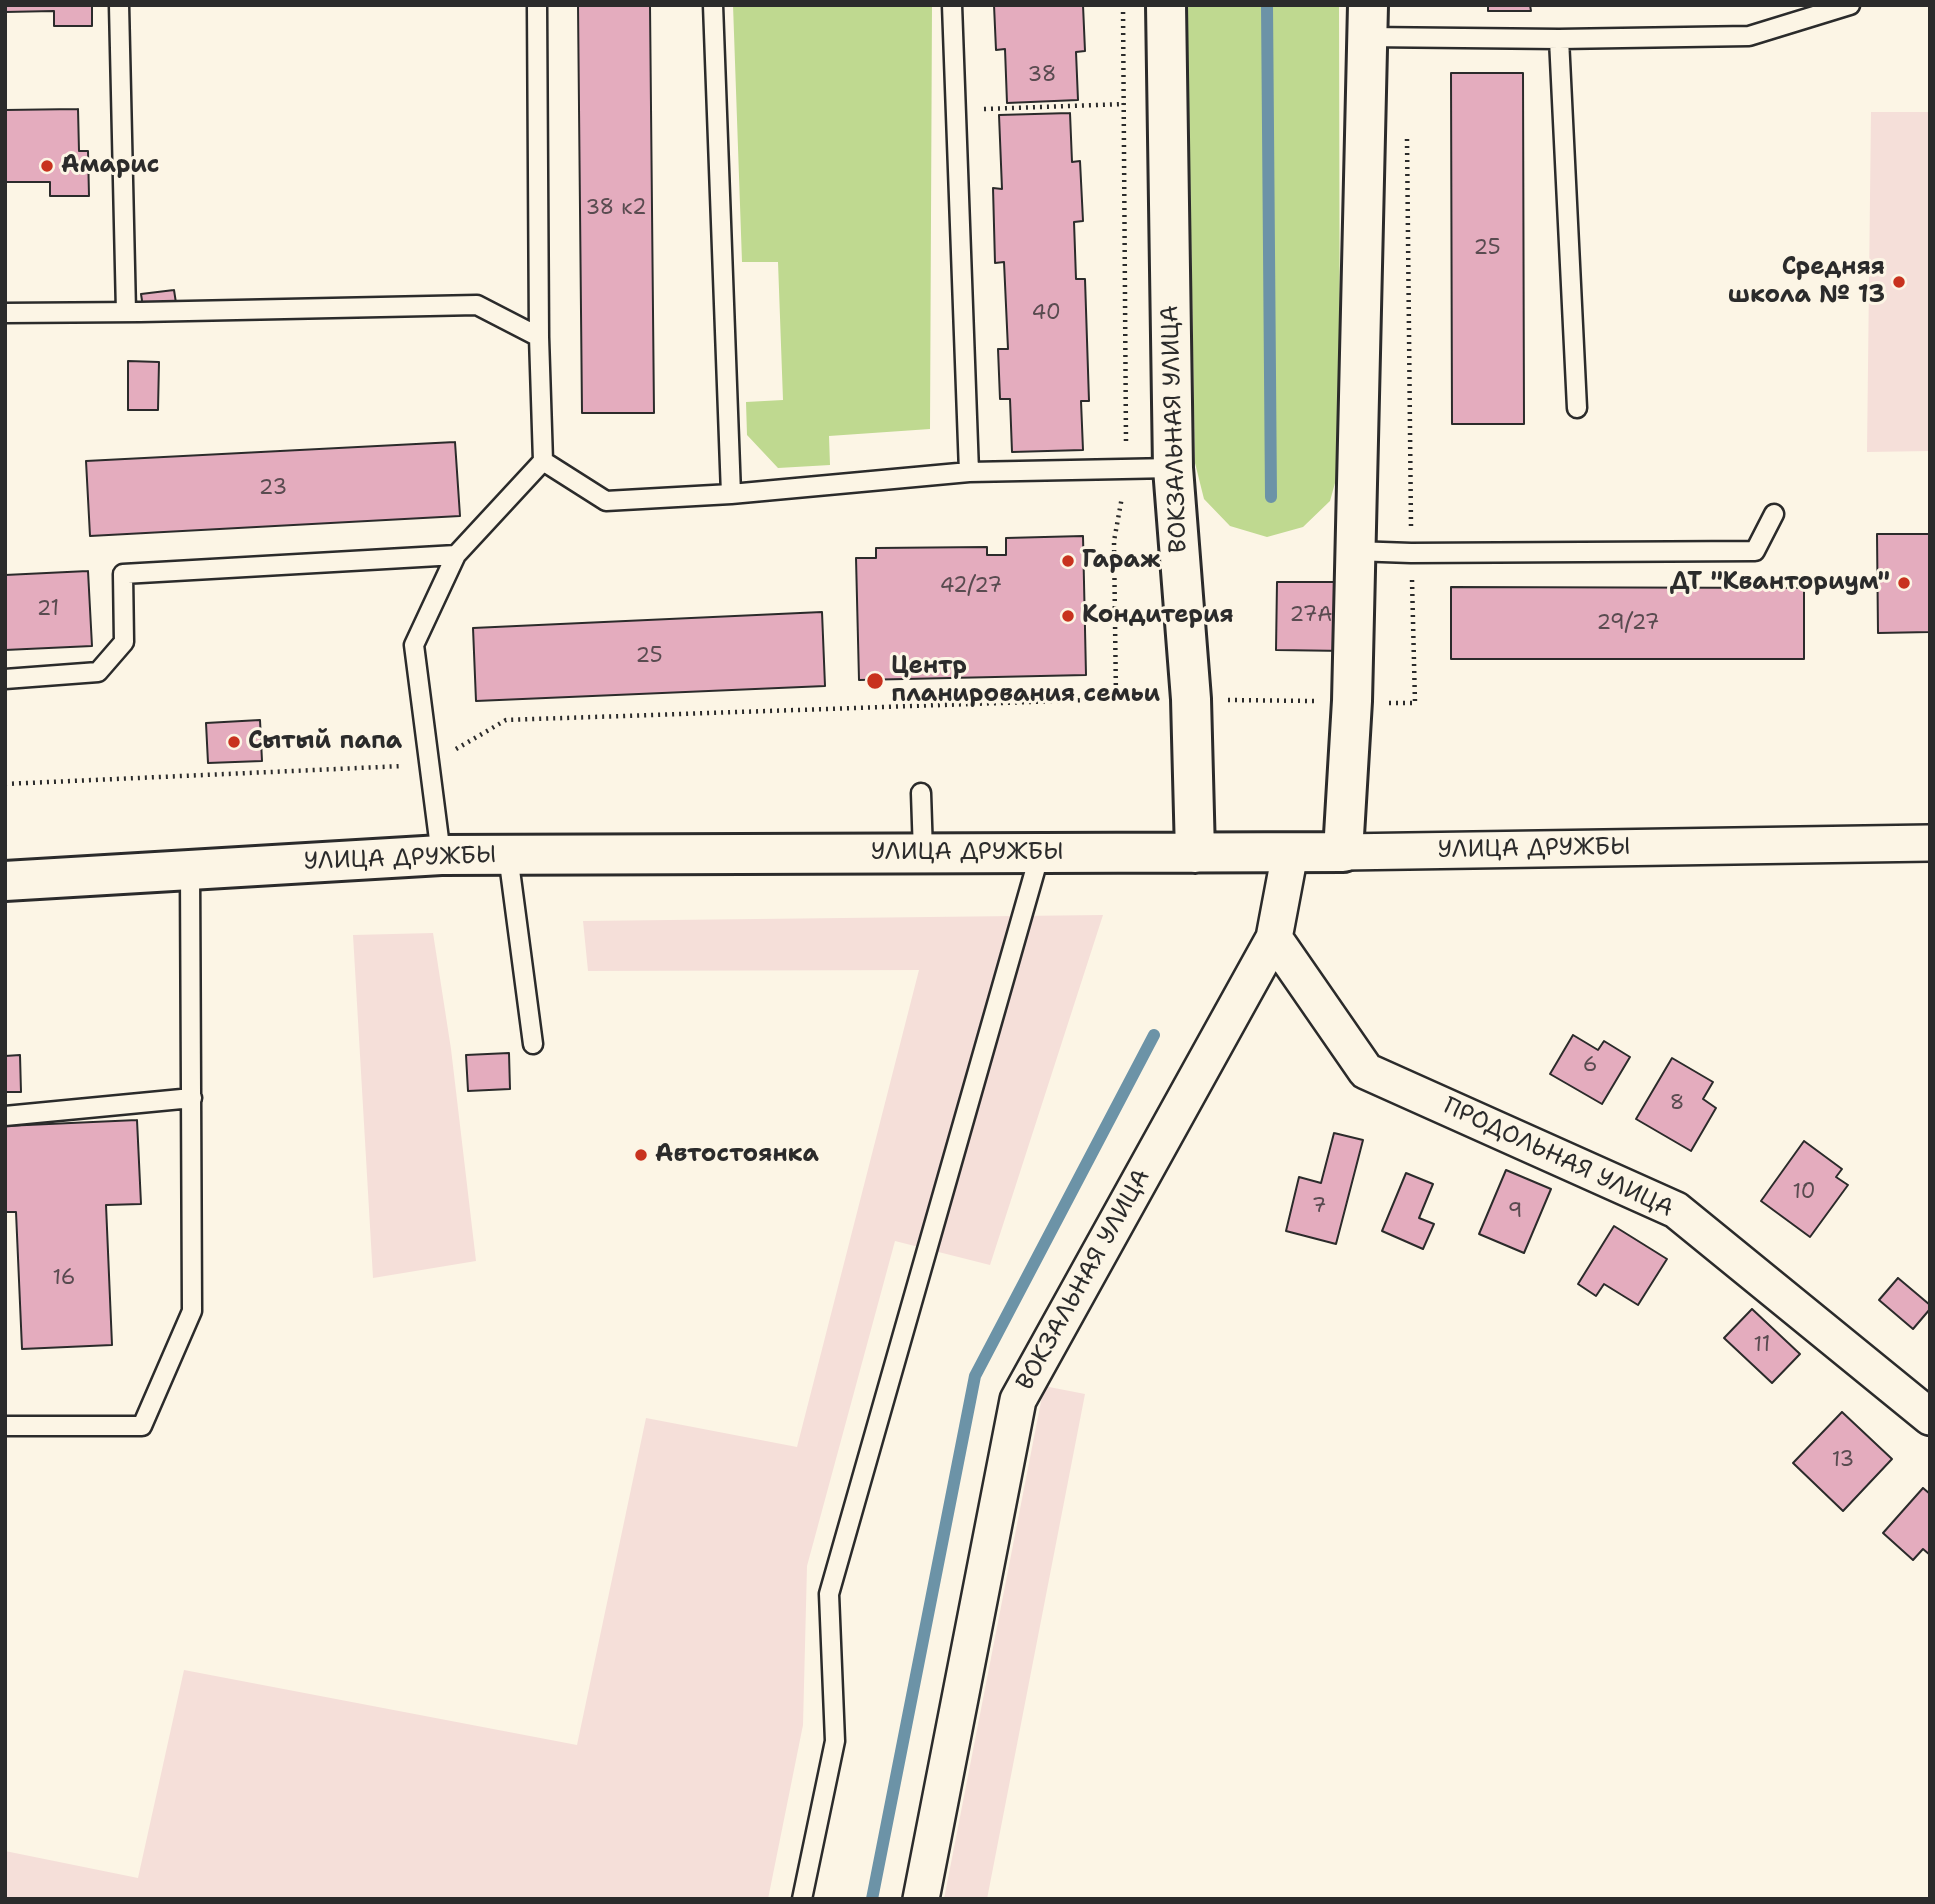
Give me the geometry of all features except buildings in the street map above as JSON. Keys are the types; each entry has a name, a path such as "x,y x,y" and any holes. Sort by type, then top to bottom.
{"street":[{"name":"ВОКЗАЛЬНАЯ УЛИЦА","path":"1166,5 1173,468 1191,699 1195,853"},
{"path":"1343,852 1352,701 1367,21"},
{"name":"УЛИЦА ДРУЖБЫ","path":"5,881 441,855 1290,853 1930,842"},
{"name":"ВОКЗАЛЬНАЯ УЛИЦА","path":"921,1899 1017,1400 1274,938 1290,853"},
{"name":"ПРОДОЛЬНАЯ УЛИЦА","path":"1274,938 1366,1071 1676,1210 1930,1417"}],"lane":[{"path":"119,5 126,313"},
{"path":"441,855 414,645 456,555 543,461 539,337 537,5"},
{"path":"713,5 731,494"},
{"path":"952,5 969,472"},
{"path":"1367,21 1559,39 1749,36 1850,5"},
{"path":"1559,39 1577,408"},
{"path":"5,313 477,305 539,337"},
{"path":"543,461 606,501 731,494 969,472 1173,468"},
{"path":"1354,551 1755,551 1774,514"},
{"path":"5,679 98,672 124,642 123,574 456,555"},
{"path":"921,793 923,853"},
{"path":"802,1899 835,1741 829,1594 1040,853"},
{"path":"508,855 533,1044"},
{"path":"5,1426 142,1426 192,1311 190,870"},
{"path":"5,1116 192,1098"}],"path":[{"path":"1116,698 1114,541 1126,469 1123,5"},
{"path":"956,111 1124,104"},
{"path":"5,784 429,765 506,720 1116,698 1415,704 1407,134"}],"shaded area":[{"name":"Средняя школа № 13","path":"1871,112 1930,112 1930,451 1867,452"},
{"path":"1103,915 990,1265 895,1241 807,1566 803,1725 768,1899 5,1899 5,1851 138,1878 184,1670 577,1745 646,1418 797,1447 919,970 588,971 583,921"},
{"path":"433,933 451,1049 476,1261 373,1278 353,935"},
{"path":"1044,1386 1085,1394 987,1899 944,1899"}],"green space":[{"path":"733,5 932,5 930,429 829,436 830,465 778,468 747,435 746,402 783,400 778,262 742,262"},
{"path":"1187,5 1339,5 1340,465 1330,501 1303,527 1267,537 1230,526 1204,499 1195,463"}],"waterway":[{"path":"1267,5 1271,497"},
{"path":"872,1899 975,1376 1154,1035"}],"place":[{"name":"Амарис","path":"47,166"},
{"name":"Средняя школа № 13","path":"1899,282"},
{"name":"Гараж","path":"1068,561"},
{"name":"ДТ \"Кванториум\"","path":"1904,583"},
{"name":"Кондитерия","path":"1068,616"},
{"name":"Центр планирования семьи","path":"875,681"},
{"name":"Сытый папа","path":"234,742"},
{"name":"Автостоянка","path":"641,1155"}]}
